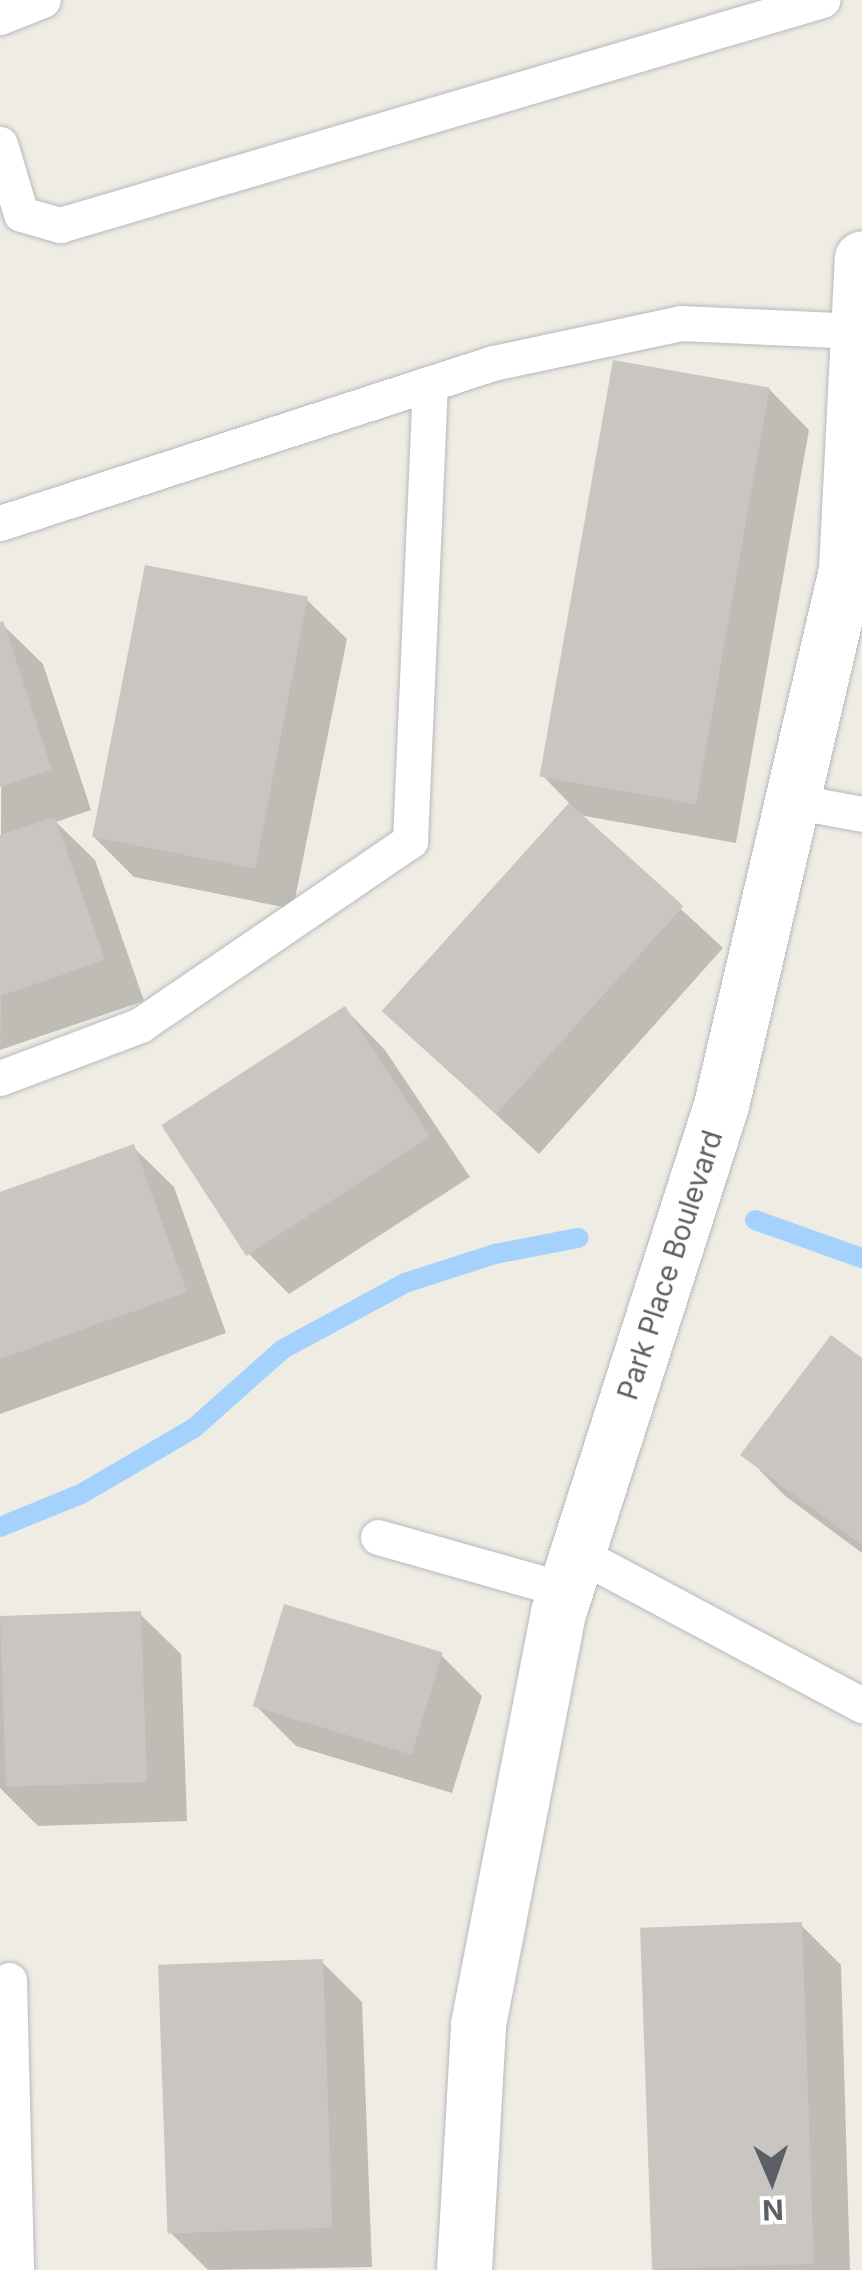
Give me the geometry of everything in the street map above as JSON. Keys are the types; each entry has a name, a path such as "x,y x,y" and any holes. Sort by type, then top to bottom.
{"street":[{"name":"Park Place Boulevard","path":"464,2270 478,2024 571,1571 721,1105 846,570 862,258"}],"lane":[{"path":"0,17 42,0"},
{"path":"0,144 21,214 60,225 822,0"},
{"path":"0,523 430,383 681,323 859,331"},
{"path":"0,1078 140,1025 410,840 430,383"},
{"path":"792,800 862,814"},
{"path":"378,1536 571,1571 862,1705"},
{"path":"9,1980 16,2270"}],"building":[{"path":"613,360 770,388 696,804 540,777"},
{"path":"145,565 308,597 255,869 92,837"},
{"path":"3,621 52,770 0,787 0,622"},
{"path":"569,803 683,906 496,1114 382,1011"},
{"path":"55,817 105,960 0,996 0,835"},
{"path":"345,1006 430,1137 246,1256 161,1125"},
{"path":"134,1144 187,1292 0,1359 0,1192"},
{"path":"831,1335 862,1358 862,1545 740,1455"},
{"path":"284,1604 443,1653 411,1755 253,1706"},
{"path":"141,1611 147,1782 6,1787 0,1616"},
{"path":"802,1922 814,2264 652,2269 640,1928"},
{"path":"323,1959 332,2228 167,2234 158,1965"}],"waterway":[{"path":"755,1220 862,1258"},
{"path":"0,1527 81,1494 194,1428 283,1349 405,1283 495,1254 578,1238"}]}
